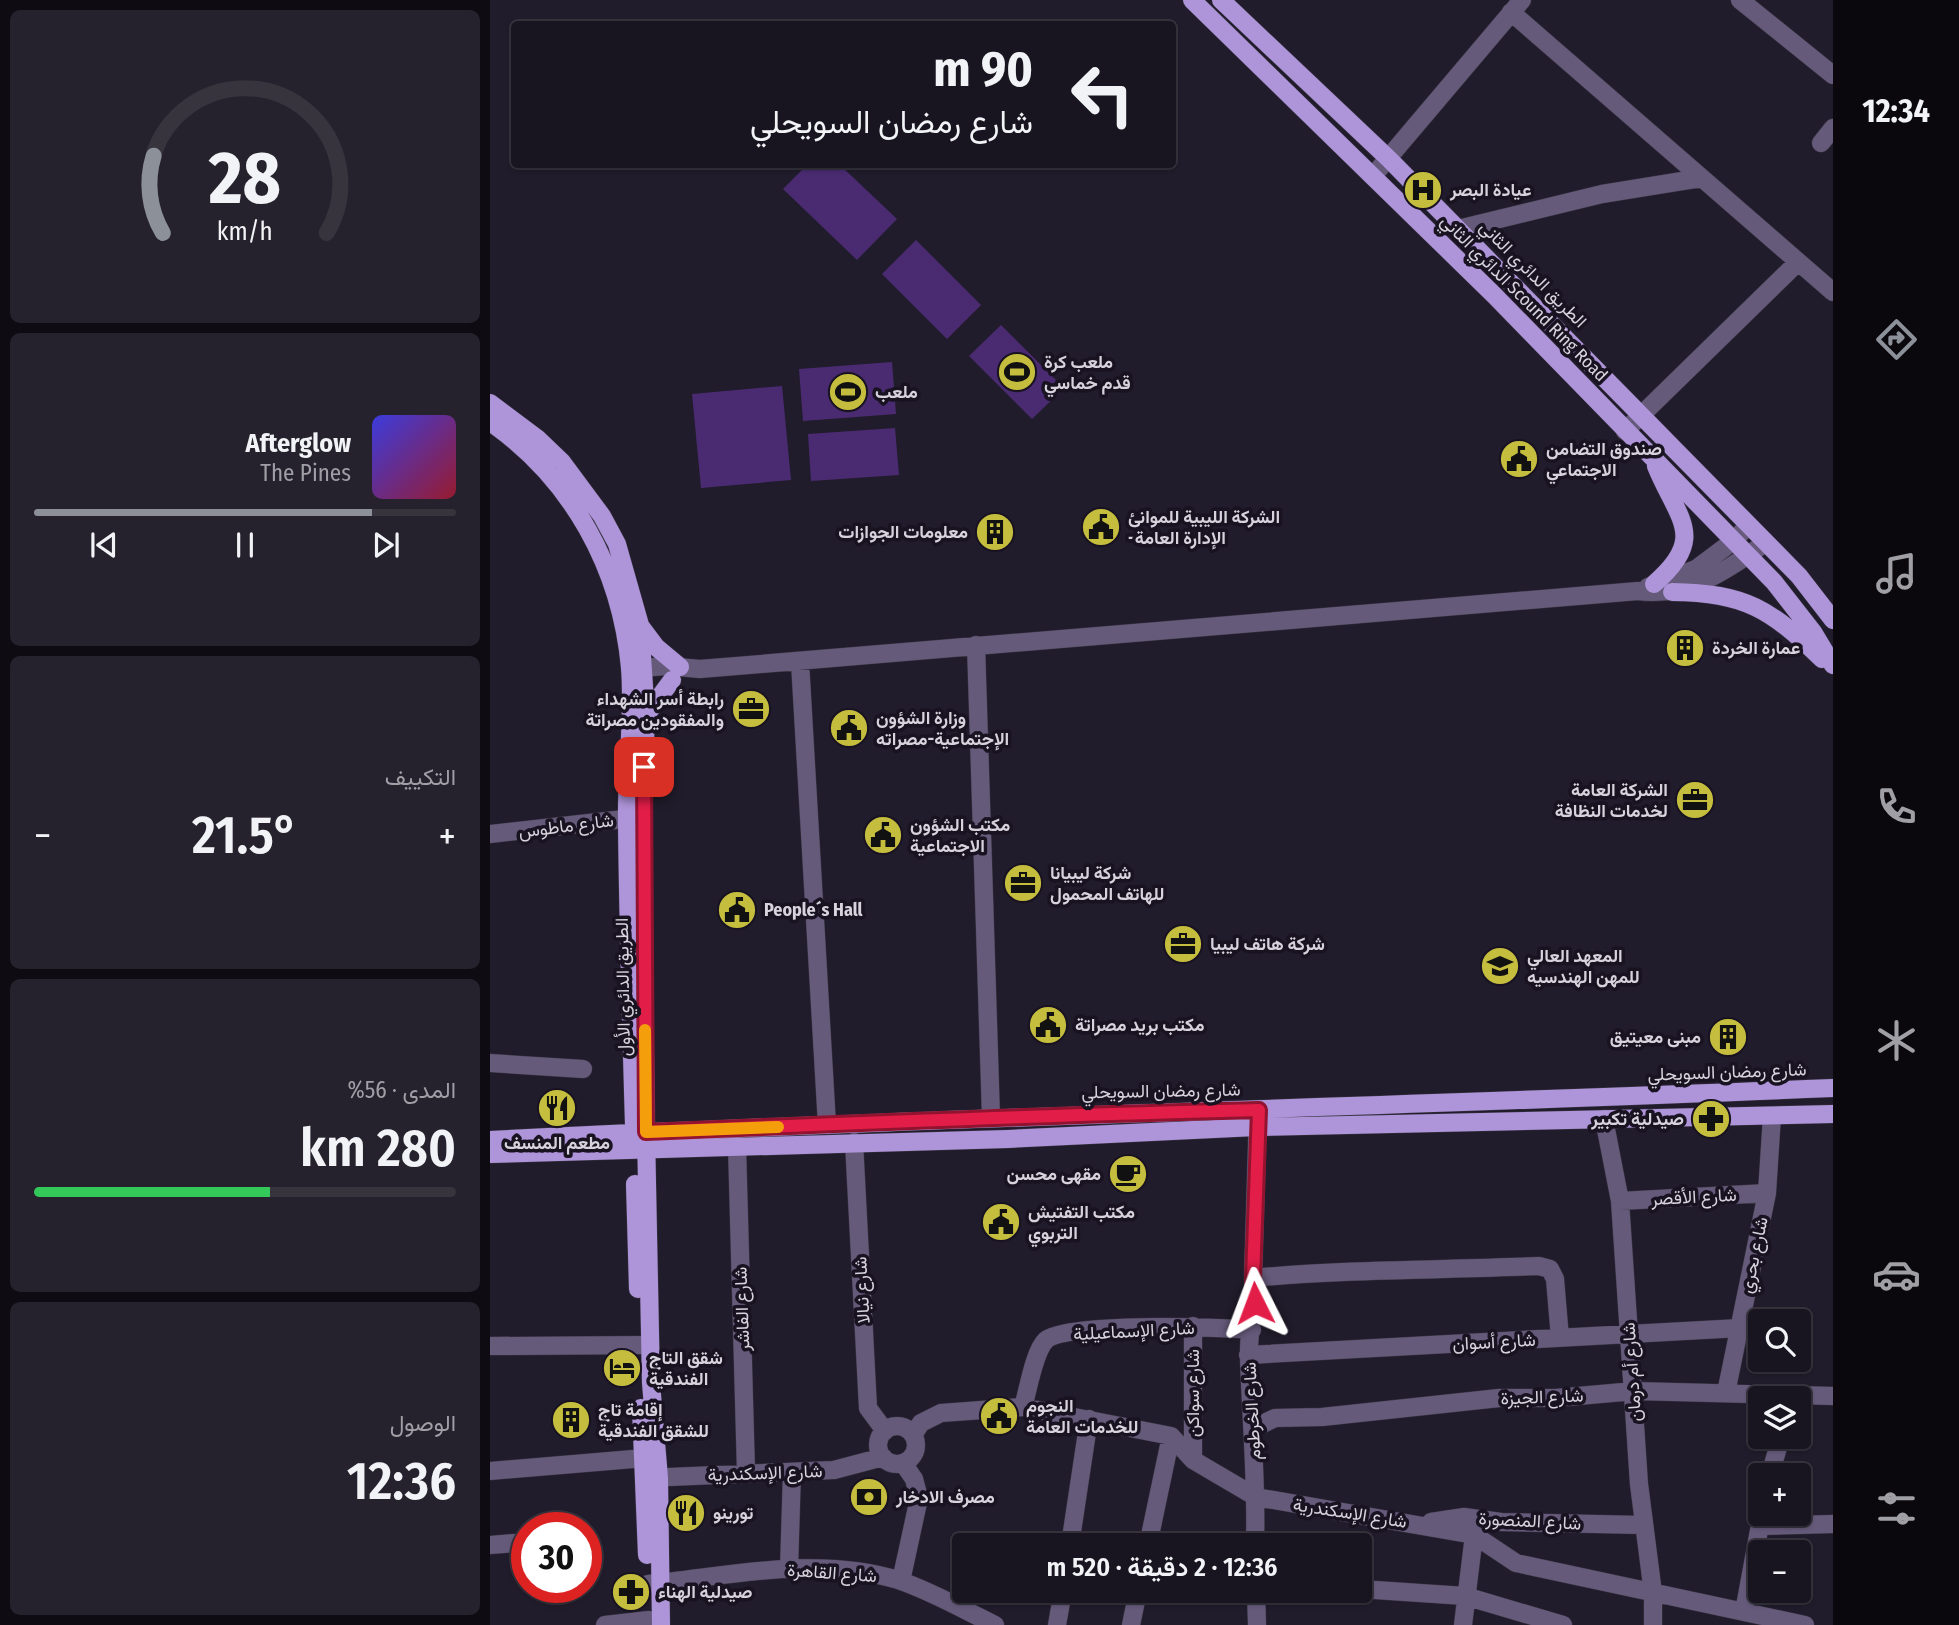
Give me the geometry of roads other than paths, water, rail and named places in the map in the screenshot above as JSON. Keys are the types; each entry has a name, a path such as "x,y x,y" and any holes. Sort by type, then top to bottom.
{"main road":[{"name":"الدائري الثاني Scound Ring Road","path":"1192,0 1494,295 1732,542 1774,582 1814,632 1833,668"},
{"name":"الطريق الدائري الثاني","path":"1221,0 1389,159 1642,415 1799,576 1833,620"},
{"name":"الطريق الدائري الأول","path":"490,403 538,439 562,462 602,516 617,544 640,625 635,818 645,1345"},
{"name":"الطريق الدائري الأول","path":"490,422 549,472 582,517 597,545 618,601 646,717 635,818"},
{"path":"1646,588 1678,560 1685,537 1682,521 1653,460"},
{"path":"1672,592 1715,594 1761,608 1792,631 1833,668"},
{"path":"640,625 676,674 650,706 646,717"},
{"name":"شارع رمضان السويحلي","path":"490,1140 640,1140 737,1146 854,1142 1833,1088"},
{"name":"شارع رمضان السويحلي","path":"490,1154 827,1125 991,1117 1604,1119 1833,1114"},
{"name":"الطريق الدائري الأول","path":"640,1140 636,1211 645,1345"},
{"path":"645,1345 652,1478 653,1623"}],"street":[{"path":"1740,0 1833,75"},
{"path":"1373,176 1516,6 1701,178 1797,264 1833,292"},
{"path":"1821,143 1833,128"},
{"path":"1458,229 1602,194 1701,178"},
{"path":"1625,431 1797,264"},
{"path":"1646,588 1681,576 1732,542 1748,526"},
{"path":"637,678 700,669 1646,588 1672,592 1702,584 1765,542"},
{"path":"976,645 991,1117"},
{"path":"800,662 827,1125"},
{"name":"شارع ماطوس","path":"490,834 635,818"},
{"path":"490,1063 583,1069"},
{"name":"شارع بحري","path":"1726,1393 1768,1193 1772,1116"},
{"name":"شارع الخرطوم","path":"1255,1533 1254,1428 1248,1355 1255,1303 1253,1278 1258,1119"},
{"name":"شارع أم درمان","path":"1604,1119 1620,1201 1643,1525 1653,1593 1653,1625"},
{"name":"شارع نيالا","path":"854,1142 868,1408 885,1431"},
{"name":"شارع الفاشر","path":"737,1146 746,1472"},
{"name":"شارع الأقصر","path":"1620,1201 1768,1193"},
{"path":"1253,1278 1336,1270 1386,1272 1539,1266 1550,1269 1555,1279 1560,1338"},
{"name":"شارع الإسماعيلية","path":"1023,1407 1040,1350 1050,1338 1089,1330 1193,1326 1252,1330"},
{"name":"شارع سواكن","path":"1193,1326 1193,1460"},
{"name":"شارع أسوان","path":"1248,1355 1740,1328"},
{"path":"490,1346 645,1345"},
{"name":"شارع الجيزة","path":"1254,1428 1275,1418 1322,1417 1499,1398 1556,1398 1634,1391 1748,1395"},
{"name":"شارع الجيزة","path":"1811,1397 1833,1396"},
{"path":"913,1435 900,1427 885,1431 879,1441 883,1457 892,1463 903,1463 915,1452 913,1435 921,1423 941,1413 1023,1407 1171,1436 1151,1533"},
{"path":"1072,1533 1089,1419"},
{"name":"شارع الإسكندرية","path":"1171,1436 1193,1460 1256,1497 1474,1535 1516,1563 1805,1625"},
{"path":"490,1471 651,1457"},
{"name":"شارع الإسكندرية","path":"652,1478 834,1470 883,1457"},
{"path":"901,1581 919,1498 914,1479 903,1463"},
{"path":"789,1569 792,1472"},
{"path":"1463,1625 1474,1535 1464,1517"},
{"name":"شارع المنصورة","path":"1418,1524 1464,1517 1501,1522 1643,1525"},
{"path":"1811,1523 1833,1524"},
{"path":"1744,1612 1760,1526"},
{"path":"490,1545 511,1543"},
{"name":"شارع القاهرة","path":"654,1584 715,1574 789,1569 866,1573 901,1581 996,1625"},
{"path":"1372,1589 1465,1596 1563,1625"},
{"path":"1058,1625 1061,1603"},
{"path":"1131,1625 1136,1603"},
{"path":"1256,1603 1256,1625"},
{"path":"605,1625 653,1623"}],"place":[{"name":"عيادة البصر","path":"1423,190"},
{"name":"ملعب كرة قدم خماسي","path":"1017,372"},
{"name":"ملعب","path":"848,392"},
{"name":"صندوق التضامن الاجتماعي","path":"1519,459"},
{"name":"الشركة الليبية للموانئ -الإدارة العامة","path":"1101,527"},
{"name":"معلومات الجوازات","path":"995,532"},
{"name":"عمارة الخردة","path":"1685,648"},
{"name":"رابطة أسر الشهداء والمفقودين مصراتة","path":"751,709"},
{"name":"وزارة الشؤون الإجتماعية-مصراته","path":"849,728"},
{"name":"الشركة العامة لخدمات النظافة","path":"1695,800"},
{"name":"مكتب الشؤون الاجتماعية","path":"883,835"},
{"name":"شركة ليبيانا للهاتف المحمول","path":"1023,883"},
{"name":"People´s Hall","path":"737,910"},
{"name":"شركة هاتف ليبيا","path":"1183,944"},
{"name":"المعهد العالي للمهن الهندسيه","path":"1500,966"},
{"name":"مكتب بريد مصراتة","path":"1048,1025"},
{"name":"مبنى معيتيق","path":"1728,1037"},
{"name":"مطعم المنسف","path":"557,1108"},
{"name":"صيدلية تكبير","path":"1711,1119"},
{"name":"مقهى محسن","path":"1128,1174"},
{"name":"مكتب التفتيش التربوي","path":"1001,1222"},
{"name":"شقق التاج الفندقية","path":"622,1368"},
{"name":"النجوم للخدمات العامة","path":"999,1416"},
{"name":"إقامة تاج للشقق الفندقية","path":"571,1420"},
{"name":"مصرف الادخار","path":"869,1497"},
{"name":"تورينو","path":"686,1513"},
{"name":"صيدلية الهناء","path":"631,1592"}]}
